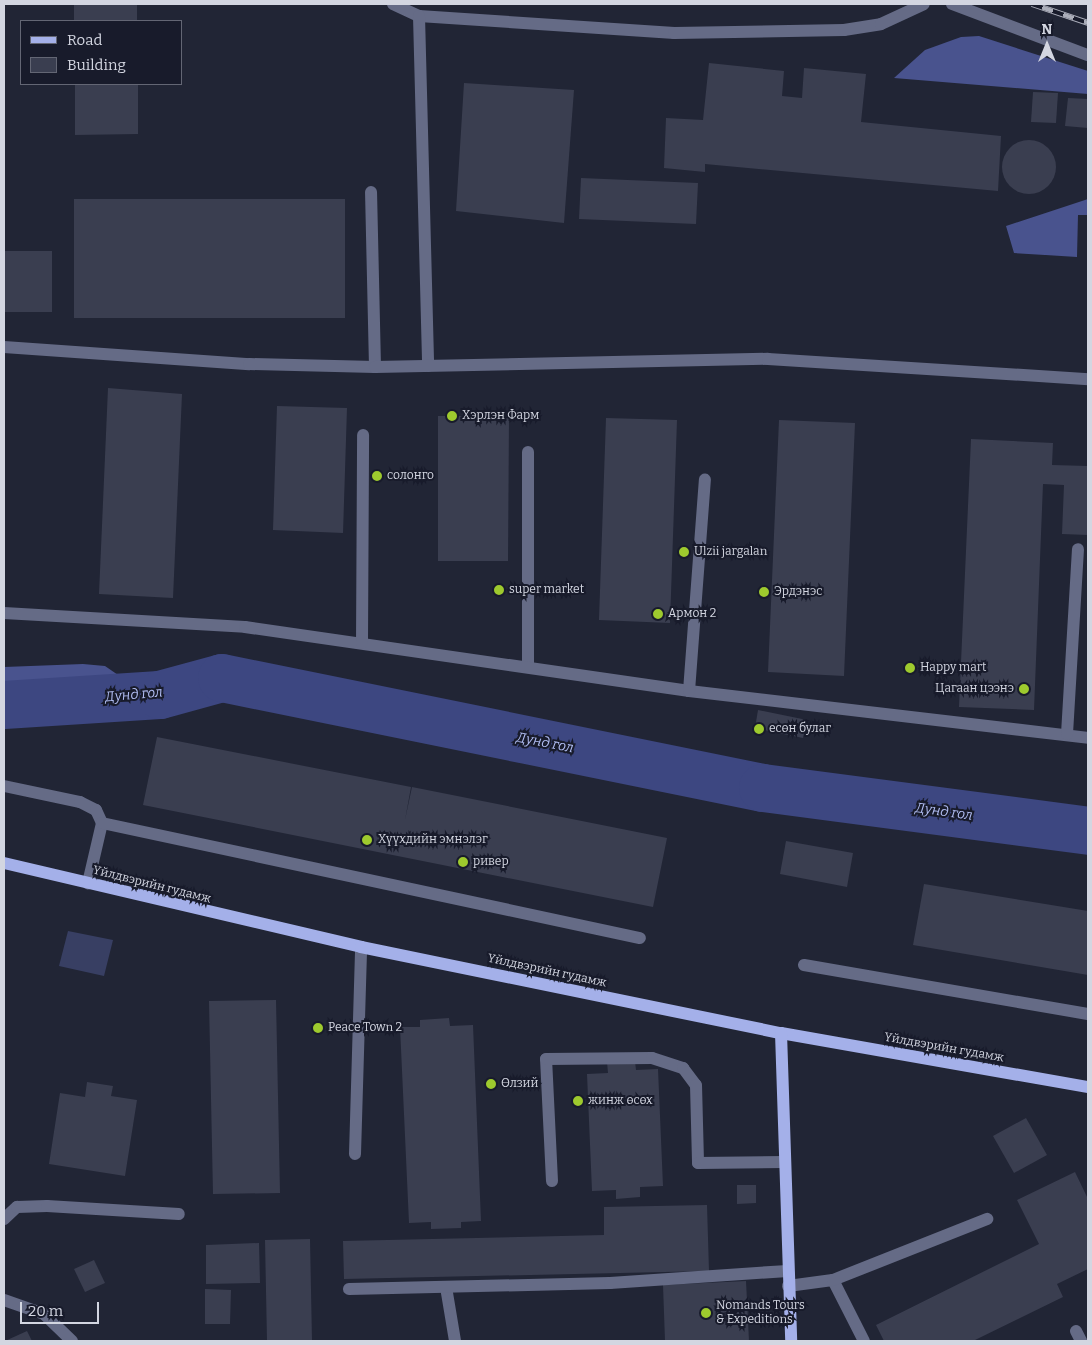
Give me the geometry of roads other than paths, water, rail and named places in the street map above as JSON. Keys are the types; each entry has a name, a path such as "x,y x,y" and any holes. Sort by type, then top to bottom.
{"main road":[{"name":"Yйлдвэрийн гудамж","path":"4,863 361,947 781,1033 1088,1087"},
{"path":"781,1033 791,1341"}],"street":[{"path":"393,4 419,16 665,32 844,30 881,24 924,4"},
{"path":"952,4 1088,55"},
{"path":"419,16 428,366"},
{"path":"371,192 375,367"},
{"path":"4,347 249,364 375,367 768,359 1088,379"},
{"path":"362,643 363,435"},
{"path":"528,452 528,667"},
{"path":"689,691 706,480"},
{"path":"1067,734 1078,549"},
{"path":"4,613 245,627 689,691 1067,734 1088,738"},
{"path":"4,786 80,802 96,810 102,823 88,883"},
{"path":"102,823 640,938"},
{"path":"355,1154 361,947"},
{"path":"804,966 1088,1014"},
{"path":"552,1181 546,1059 652,1058 683,1068 696,1085 698,1163 784,1162"},
{"path":"4,1219 17,1207 47,1206 179,1214"},
{"path":"788,1286 833,1280 986,1219"},
{"path":"349,1289 610,1282 788,1271"},
{"path":"833,1280 864,1341"},
{"path":"446,1287 455,1341"},
{"path":"4,1300 44,1314 72,1341"}],"waterway":[{"name":"Дунд гол","path":"4,705 160,695 222,678 763,788 1088,831"}],"railway":[{"path":"1032,4 1088,23"}],"place":[{"name":"Хэрлэн Фарм","path":"452,416"},
{"name":"солонго","path":"377,476"},
{"name":"Ulzii jargalan","path":"684,552"},
{"name":"super market","path":"499,590"},
{"name":"Эрдэнэс","path":"764,592"},
{"name":"Армон 2","path":"658,614"},
{"name":"Happy mart","path":"910,668"},
{"name":"Цагаан цээнэ","path":"1024,689"},
{"name":"есөн булаг","path":"759,729"},
{"name":"Хүүхдийн эмнэлэг","path":"367,840"},
{"name":"ривер","path":"463,862"},
{"name":"Peace Town 2","path":"318,1028"},
{"name":"Өлзий","path":"491,1084"},
{"name":"жинж өсөх","path":"578,1101"},
{"name":"Nomands Tours & Expeditions","path":"706,1313"}]}
